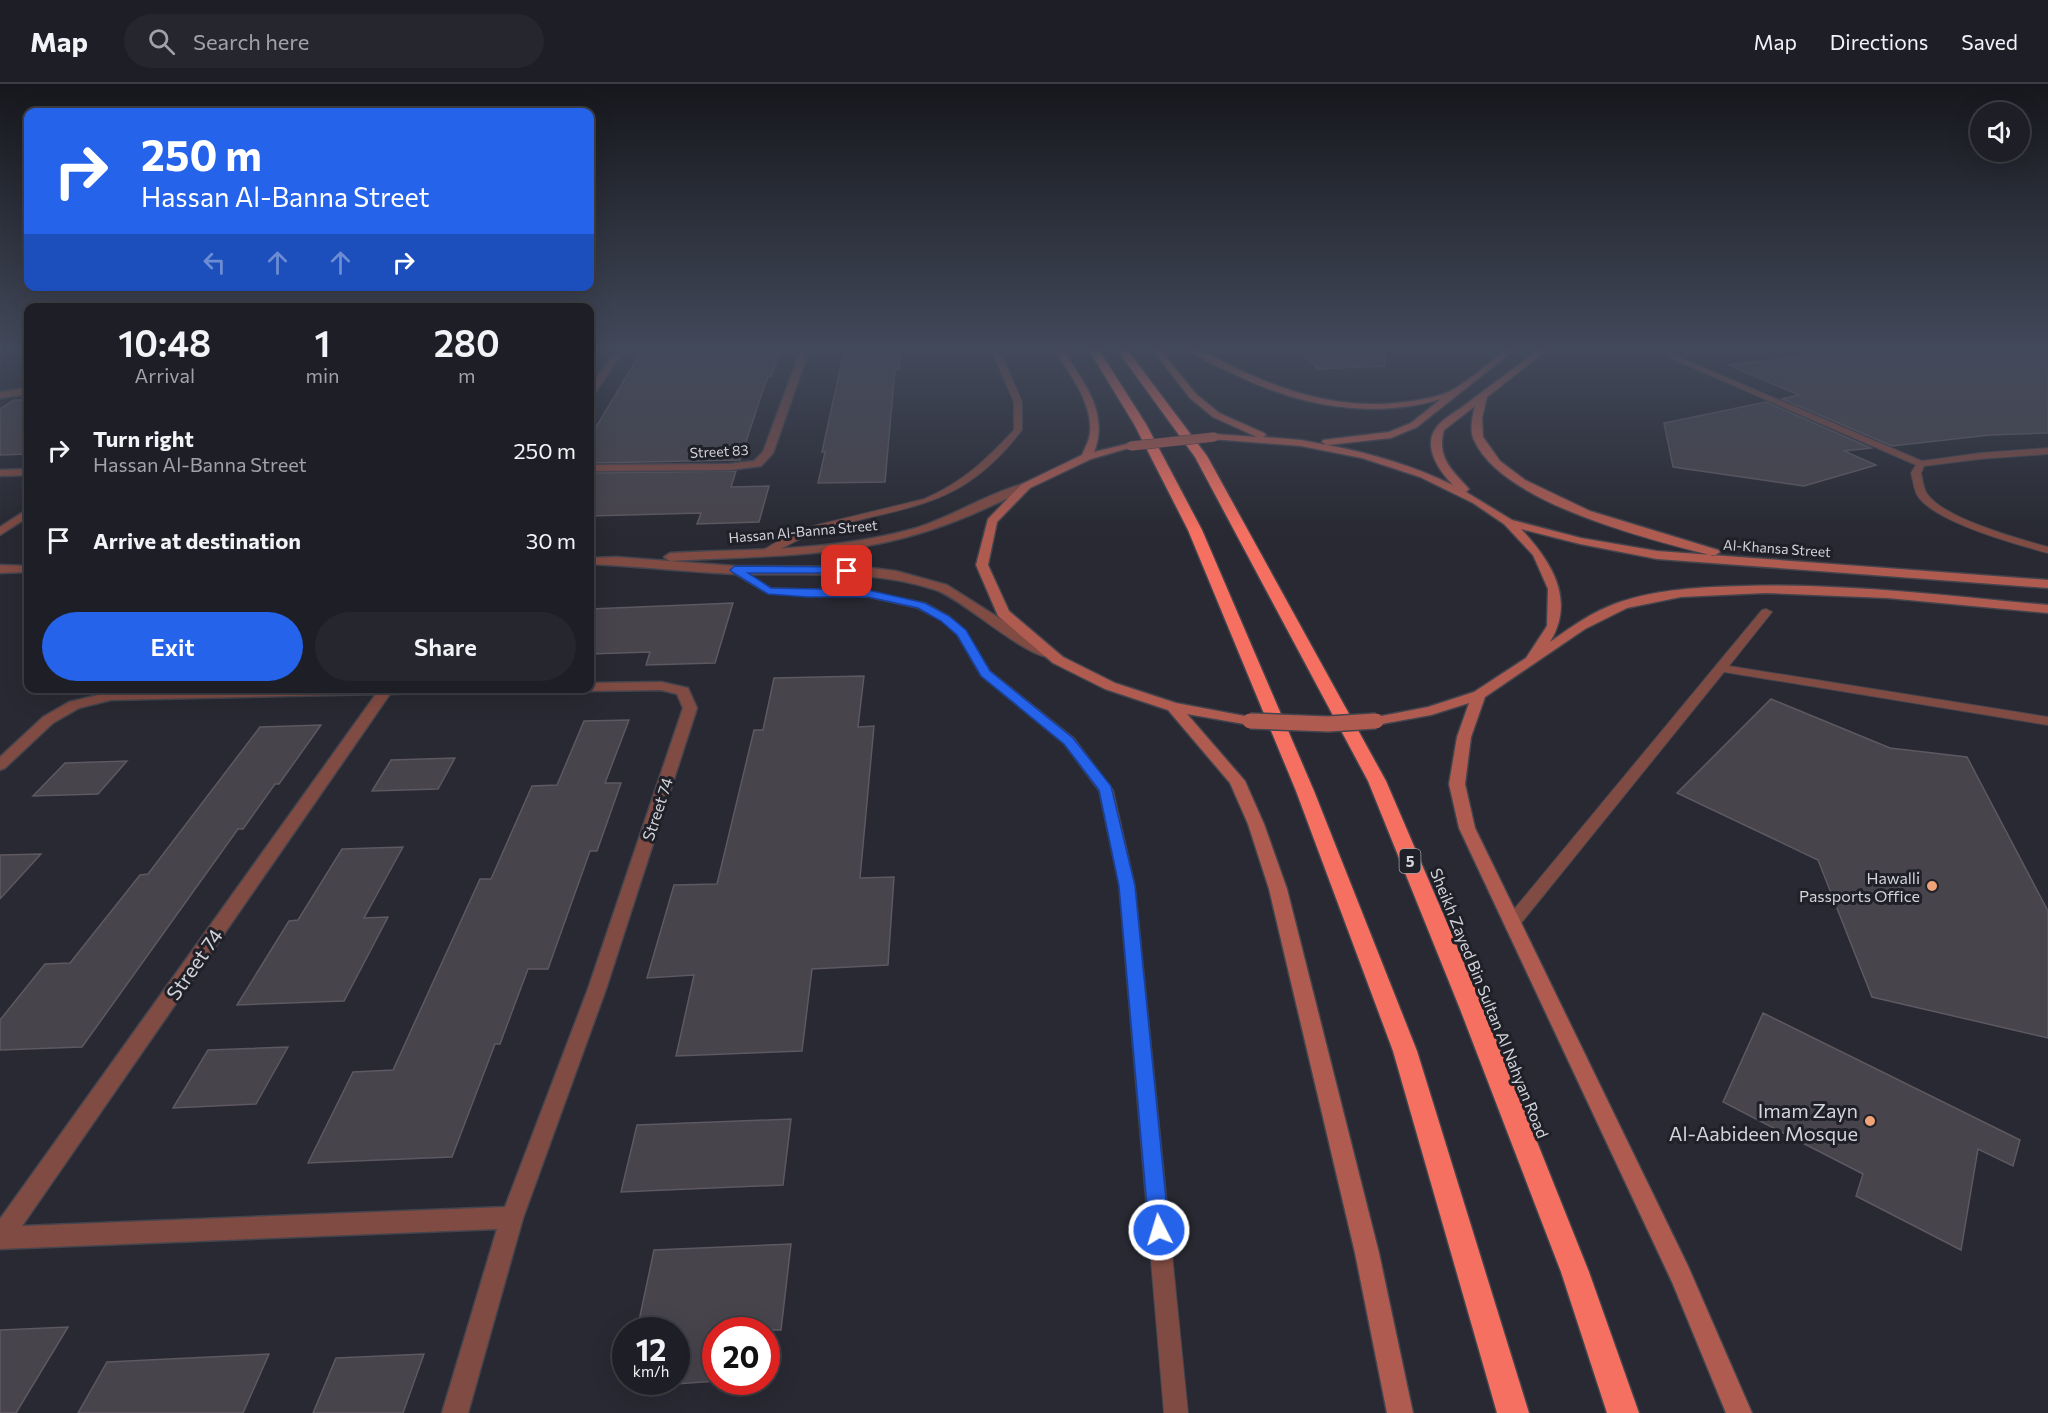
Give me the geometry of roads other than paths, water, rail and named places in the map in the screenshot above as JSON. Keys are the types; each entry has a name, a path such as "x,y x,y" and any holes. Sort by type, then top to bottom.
{"highway":[{"path":"1131,409 1195,530 1305,791 1405,1052 1513,1413"},
{"name":"Sheikh Zayed Bin Sultan Al Nahyan Road","path":"1166,409 1201,456 1377,781 1472,1009 1575,1272 1623,1413"}],"main road":[{"path":"1087,457 1096,433 1090,409"},
{"path":"1209,409 1216,415 1275,440"},
{"path":"1301,443 1344,441 1391,435 1414,425 1434,409"},
{"path":"1464,409 1440,429 1434,441 1439,459 1452,480 1508,522 1538,554 1554,590 1553,626 1530,661"},
{"path":"1479,409 1477,417 1479,442 1498,465 1542,494 1616,526 1749,561"},
{"path":"1478,501 1424,475 1364,455 1301,443 1214,437 1131,446 1087,457 1026,486 992,521 982,565 1003,613 1058,660 1110,686 1173,707 1250,721 1328,724 1376,721 1431,711 1479,695 1608,611 1690,592 1749,589 1832,590 2048,609"},
{"name":"Al-Khansa Street","path":"1508,522 1580,541 1657,555 2048,584"},
{"path":"1479,695 1464,737 1457,784 1467,828 1680,1274 1739,1413"},
{"path":"1173,707 1237,781 1256,824 1278,889 1367,1253 1400,1413"}],"street":[{"name":"Street 83","path":"594,468 729,467 758,464 768,453 784,409"},
{"path":"0,473 24,472"},
{"name":"Hassan Al-Banna Street","path":"594,561 767,552 863,544 948,520 1026,486"},
{"path":"0,532 24,515"},
{"name":"Hassan Al-Banna Street","path":"608,561 735,570 863,571 923,580 964,600 990,619 1058,660"},
{"path":"0,570 24,569"},
{"name":"Street 74","path":"455,1413 512,1218 597,989 690,708 683,691 661,686 594,687"},
{"path":"0,765 48,720 74,705 111,696 229,693"},
{"name":"Street 74","path":"0,1238 384,693"},
{"name":"Street 74","path":"0,1238 512,1218"}],"lane":[{"path":"767,552 797,535 898,510 931,499 964,483 990,463 1018,430 1018,409"},
{"path":"1792,409 1921,465 1980,456 2048,451"},
{"path":"1921,465 1916,472 1922,496 1946,513 1996,535 2048,550"},
{"path":"735,570 768,591 807,594 868,594 921,605 945,618 962,633 985,673 1069,741 1106,790 1127,886 1176,1413"},
{"path":"1512,923 1767,612"},
{"path":"1721,668 2048,721"}],"place":[{"name":"Hawalli Passports Office","path":"1932,886"},
{"name":"Imam Zayn Al-Aabideen Mosque","path":"1870,1121"}]}
